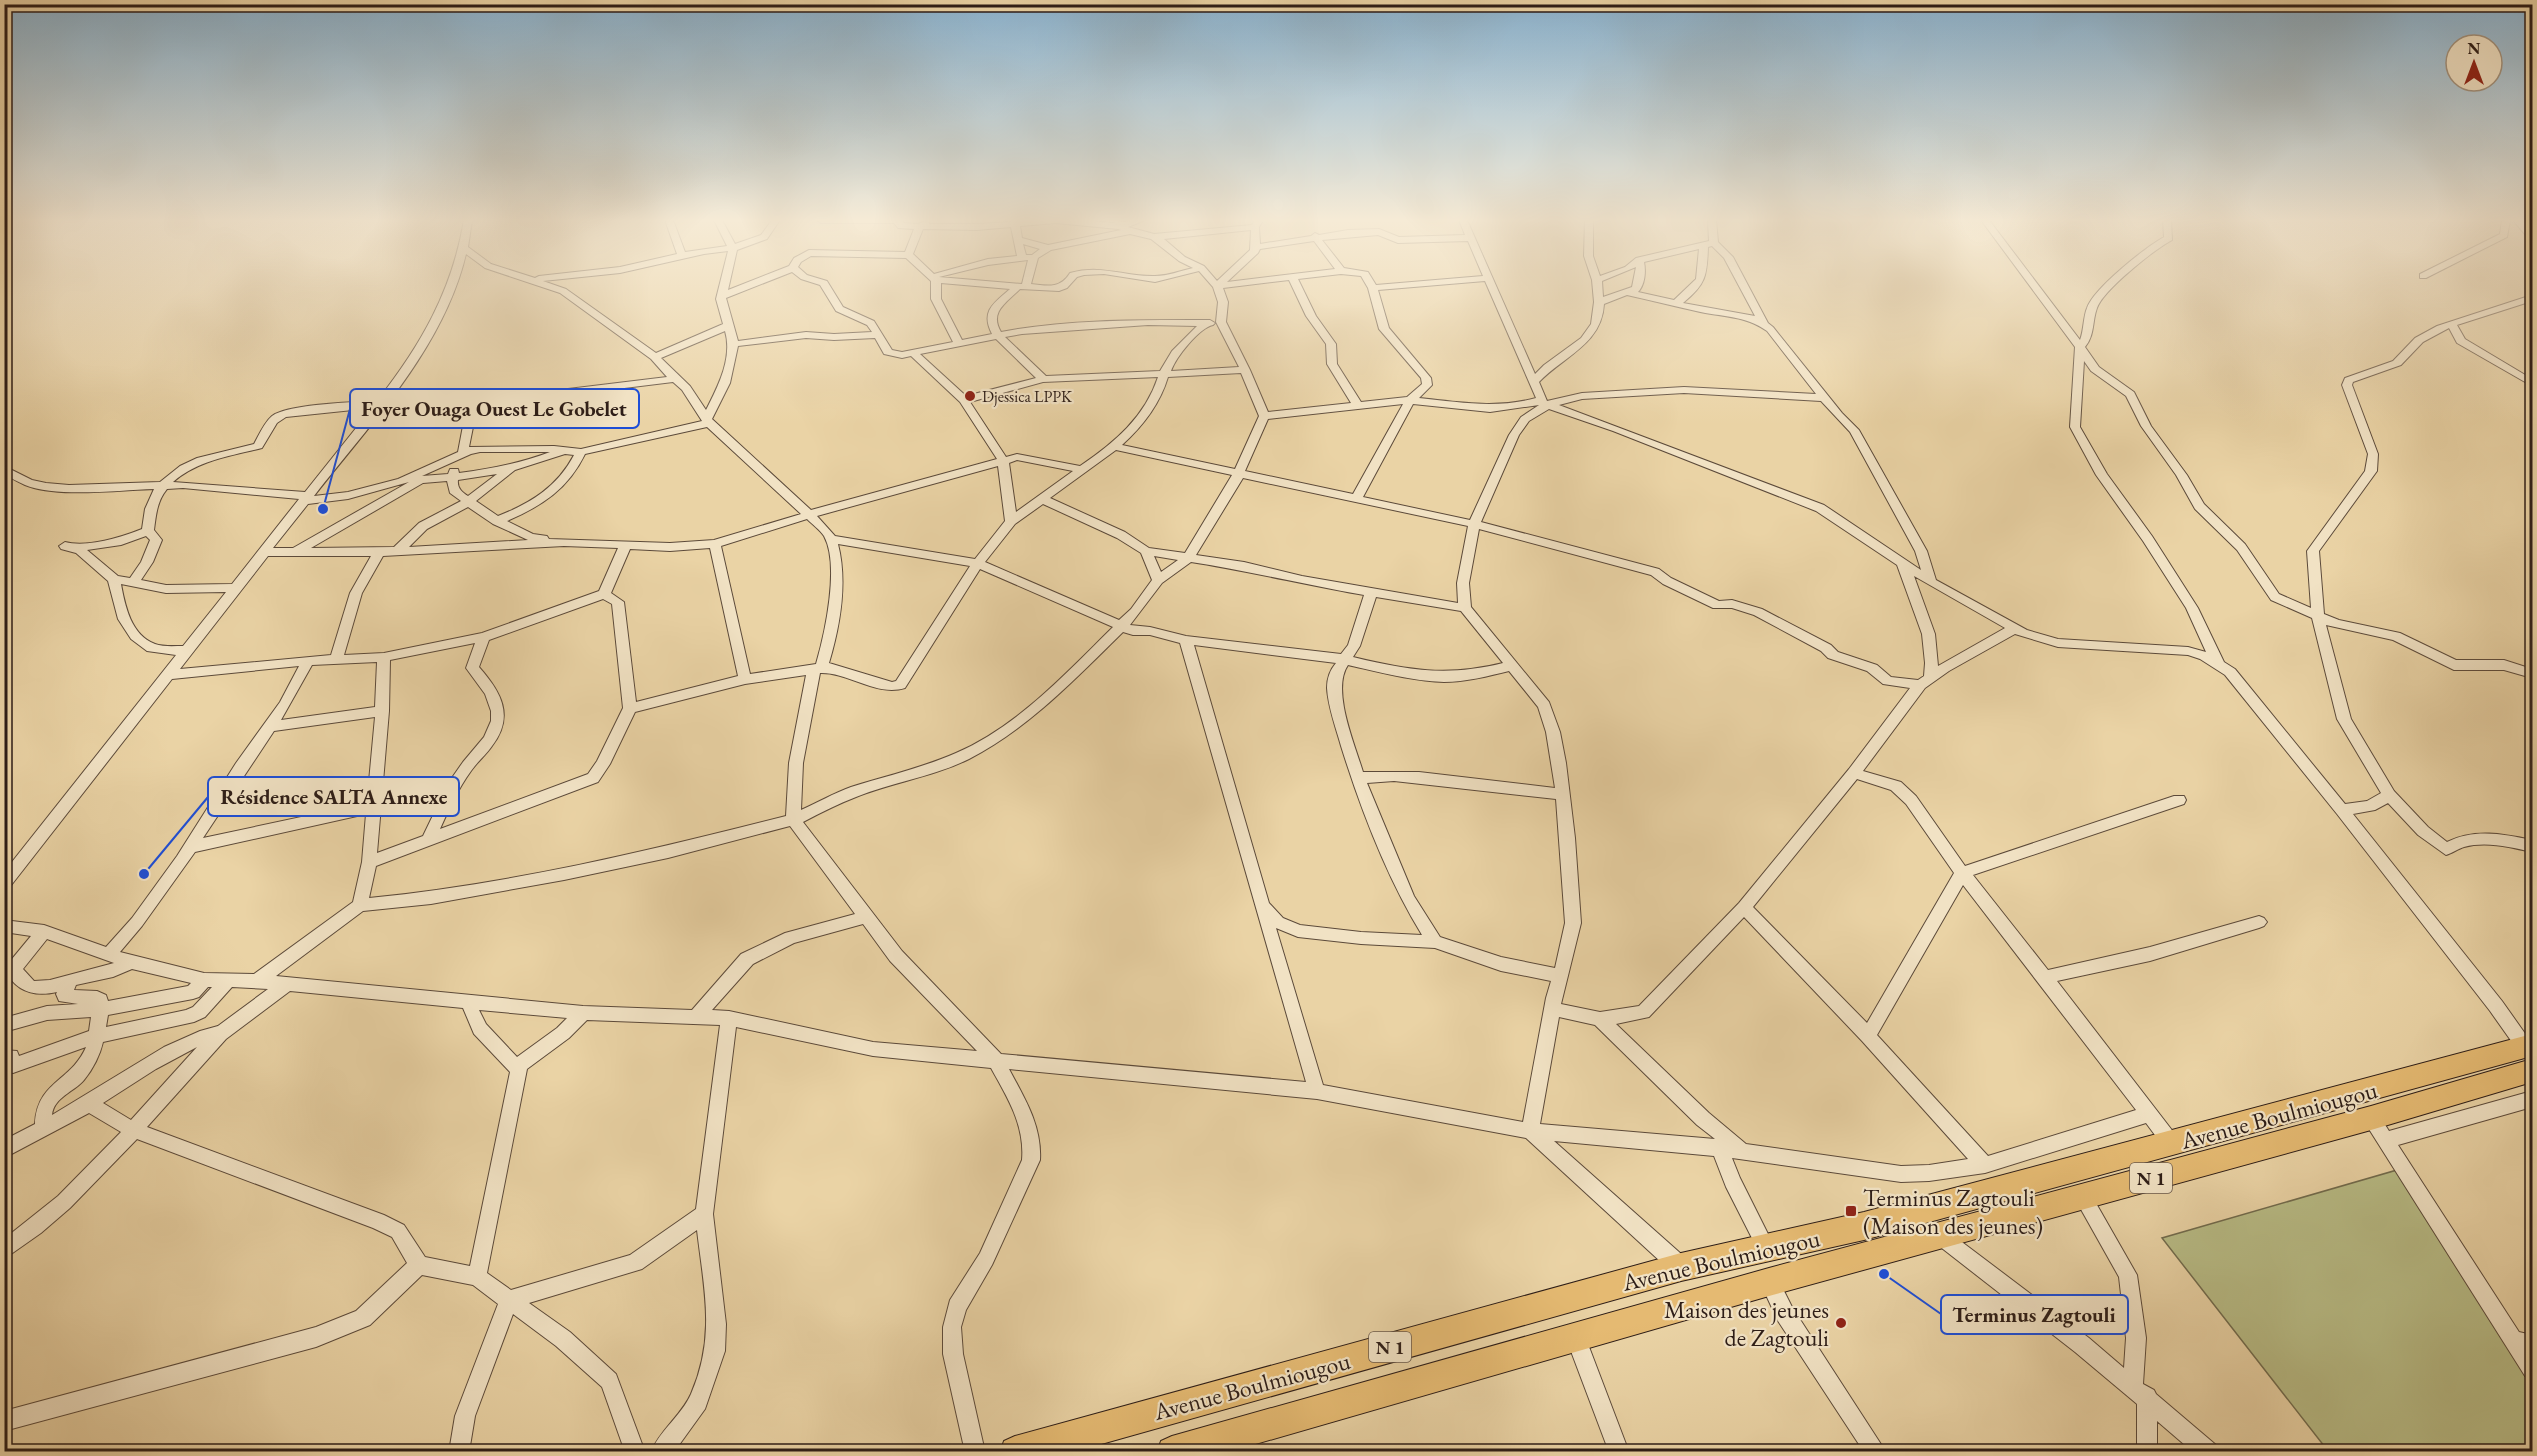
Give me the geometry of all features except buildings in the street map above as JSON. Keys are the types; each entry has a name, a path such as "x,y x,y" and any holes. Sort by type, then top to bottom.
{"highway":[{"name":"Avenue Boulmiougou","path":"1172,1452 1769,1282 2083,1197 2379,1129 2530,1054"},
{"name":"Avenue Boulmiougou","path":"1016,1452 1681,1267 1864,1226 2172,1144 2530,1054"}],"street":[{"path":"4,884 379,404 420,349 453,288"},
{"path":"555,288 563,291 655,357 675,379 687,388 708,422 811,515 831,539 834,623 818,668 796,763 793,819 896,956 994,1059 1026,1117 1032,1147 1031,1160 986,1259 957,1307 952,1327 953,1354 975,1452"},
{"path":"708,422 725,383 734,344 722,296 724,288"},
{"path":"722,296 742,288"},
{"path":"827,288 839,309 871,323 888,352 902,355 1022,331 1148,322 1221,322"},
{"path":"935,288 936,299 959,342"},
{"path":"1019,288 999,301 990,318 991,327 1043,379"},
{"path":"257,981 360,905 431,898 564,874 668,852 793,819 853,792 918,773 962,756 1004,733 1042,703 1136,612 1158,580 1188,558 1235,482 1264,416 1245,370 1221,322 1223,302 1218,288"},
{"path":"1298,288 1311,316 1331,344 1332,364 1358,406"},
{"path":"1357,498 1410,400 1427,385 1426,378 1384,329 1372,288"},
{"path":"1492,288 1544,403 1820,508 1931,582 2014,629 2058,643 2188,651 2218,663 2230,672 2343,810 2496,1006 2530,1054"},
{"path":"1533,382 1547,367 1582,343 1597,325 1600,317 1598,288"},
{"path":"1599,302 1629,293 1635,288"},
{"path":"1677,303 1693,288"},
{"path":"1744,288 1763,323 1778,337 1838,415 1854,430 1921,551 1931,582"},
{"path":"2034,288 2095,369 2130,394 2146,426 2179,472 2199,506 2241,547 2275,597 2318,617 2364,631 2396,636 2454,666 2504,665 2532,673"},
{"path":"2108,288 2093,304 2091,323 2080,347 2075,427 2102,475 2148,539 2192,608 2218,663"},
{"path":"1629,293 1763,323"},
{"path":"2532,298 2452,324 2420,339 2410,354 2396,363 2349,380 2347,385 2373,454 2370,471 2313,551 2318,617 2344,719 2389,795 2423,831 2446,849 2454,843 2491,839 2532,846"},
{"path":"630,708 745,679 818,668 831,668 892,687 900,685 978,563 1011,521 1116,447 1152,405 1168,361 1205,323"},
{"path":"2452,324 2461,340 2532,382"},
{"path":"655,357 728,326"},
{"path":"734,344 806,335 834,337 877,335"},
{"path":"913,353 964,400 1003,460 1011,521"},
{"path":"964,400 1043,379 1245,370"},
{"path":"471,410 535,396 675,379"},
{"path":"1264,416 1410,400 1490,409 1582,396 1684,390 1826,398"},
{"path":"464,394 471,410 453,477 453,488 497,521 530,537 564,542 625,546 715,544 1017,457 1082,470"},
{"path":"1530,1131 1552,1009 1573,923 1563,794 1553,732 1544,705 1466,608 1463,583 1474,524 1514,435 1525,419 1544,403"},
{"path":"134,583 147,562 156,540 148,531 148,511 162,485 186,466 216,454 258,446 276,417 289,412 337,405 379,404"},
{"path":"4,469 29,483 46,486 69,488 220,486 305,499 348,495 402,481 460,453 480,449 581,452 708,422"},
{"path":"1116,447 1474,524 1654,572 1667,581 1717,605 1732,604 1758,612 1826,648 1833,655 1872,668 1888,681 1925,681 2014,629"},
{"path":"402,481 453,477 512,467 565,451"},
{"path":"497,521 528,508 557,489 572,472 581,452"},
{"path":"397,551 423,526 468,501 512,467"},
{"path":"296,552 421,480"},
{"path":"1042,499 1121,535 1146,551 1245,566 1302,580 1466,608"},
{"path":"148,531 121,541 69,547 80,550 114,579 166,589 236,588"},
{"path":"831,539 978,563 1133,631 1150,631 1186,640 1343,659 1398,672 1445,677 1482,674 1512,665"},
{"path":"265,552 379,552 564,542"},
{"path":"715,544 745,679"},
{"path":"166,675 308,661 384,657 484,637 604,594 625,546"},
{"path":"1146,551 1158,580"},
{"path":"336,659 356,593 379,552"},
{"path":"1552,1009 1600,1019 1643,1012 1744,907 1854,773 1925,681 1933,665 1932,649 1903,564"},
{"path":"114,579 118,609 137,637 151,648 185,651"},
{"path":"1371,592 1354,646 1336,672 1334,688 1342,726 1358,778 1408,898 1435,942"},
{"path":"369,862 594,778 630,708 618,602 604,594"},
{"path":"429,840 449,794 465,769 491,739 496,728 498,711 495,695 472,668 484,637"},
{"path":"1186,640 1317,1091"},
{"path":"360,905 369,862 382,711 384,657"},
{"path":"109,954 137,922 190,847 285,705 308,661"},
{"path":"269,727 382,711"},
{"path":"1854,773 1888,783 1905,793 1962,873 2045,977 2172,1144"},
{"path":"1358,778 1419,777 1563,794"},
{"path":"2343,810 2370,806 2389,795"},
{"path":"1868,1036 1962,873 2180,800"},
{"path":"190,847 373,807"},
{"path":"1262,906 1278,922 1298,931 1361,938 1435,942 1501,964 1561,976"},
{"path":"1744,907 1868,1036 1985,1165"},
{"path":"697,1016 747,958 790,938 866,917"},
{"path":"2045,977 2150,954 2259,922"},
{"path":"4,926 44,931 131,962 204,980 257,981 583,1013 729,1018 873,1049 1317,1091 1530,1131 1720,1148 1901,1174 1929,1173 1985,1165 2150,1114"},
{"path":"44,931 13,971 33,988 108,973 131,962"},
{"path":"4,1025 47,1013 101,1009 193,992 204,980"},
{"path":"4,1057 11,1056 10,1065 13,1066 95,1036 195,1015 228,981"},
{"path":"43,1126 44,1109 52,1095 77,1076 93,1051 101,1009 100,1000 97,998 65,996 70,982"},
{"path":"4,1250 30,1233 78,1190 222,1032 286,985"},
{"path":"468,1002 480,1029 517,1066 517,1088 477,1277"},
{"path":"517,1066 563,1033 583,1013"},
{"path":"661,1452 698,1402 715,1351 717,1324 704,1214 729,1018"},
{"path":"1600,1019 1703,1119 1743,1152"},
{"path":"4,1150 43,1126 89,1103 195,1039 222,1032"},
{"path":"2532,1099 2379,1129 2524,1343 2532,1370"},
{"path":"89,1103 110,1118 135,1130 378,1221 398,1231 419,1264 477,1277 562,1339 609,1381 635,1452"},
{"path":"1530,1131 1681,1267"},
{"path":"1720,1148 1732,1181 1766,1248"},
{"path":"2083,1197 2128,1275 2147,1452"},
{"path":"509,1300 635,1263 704,1214"},
{"path":"1940,1236 2140,1392 2209,1452"},
{"path":"4,1421 316,1337 363,1318 419,1264"},
{"path":"1769,1282 1785,1314 1876,1452"},
{"path":"459,1452 465,1416 509,1300"},
{"path":"1576,1338 1620,1452"}],"green space":[{"path":"2404,1168 2532,1370 2532,1451 2328,1451 2162,1238"}],"place":[{"name":"Djessica LPPK","path":"970,396"},
{"name":"Foyer Ouaga Ouest Le Gobelet","path":"323,509"},
{"name":"Résidence SALTA Annexe","path":"144,874"},
{"name":"Terminus Zagtouli (Maison des jeunes)","path":"1851,1211"},
{"name":"Terminus Zagtouli","path":"1884,1274"},
{"name":"Maison des jeunes de Zagtouli","path":"1841,1323"}]}
